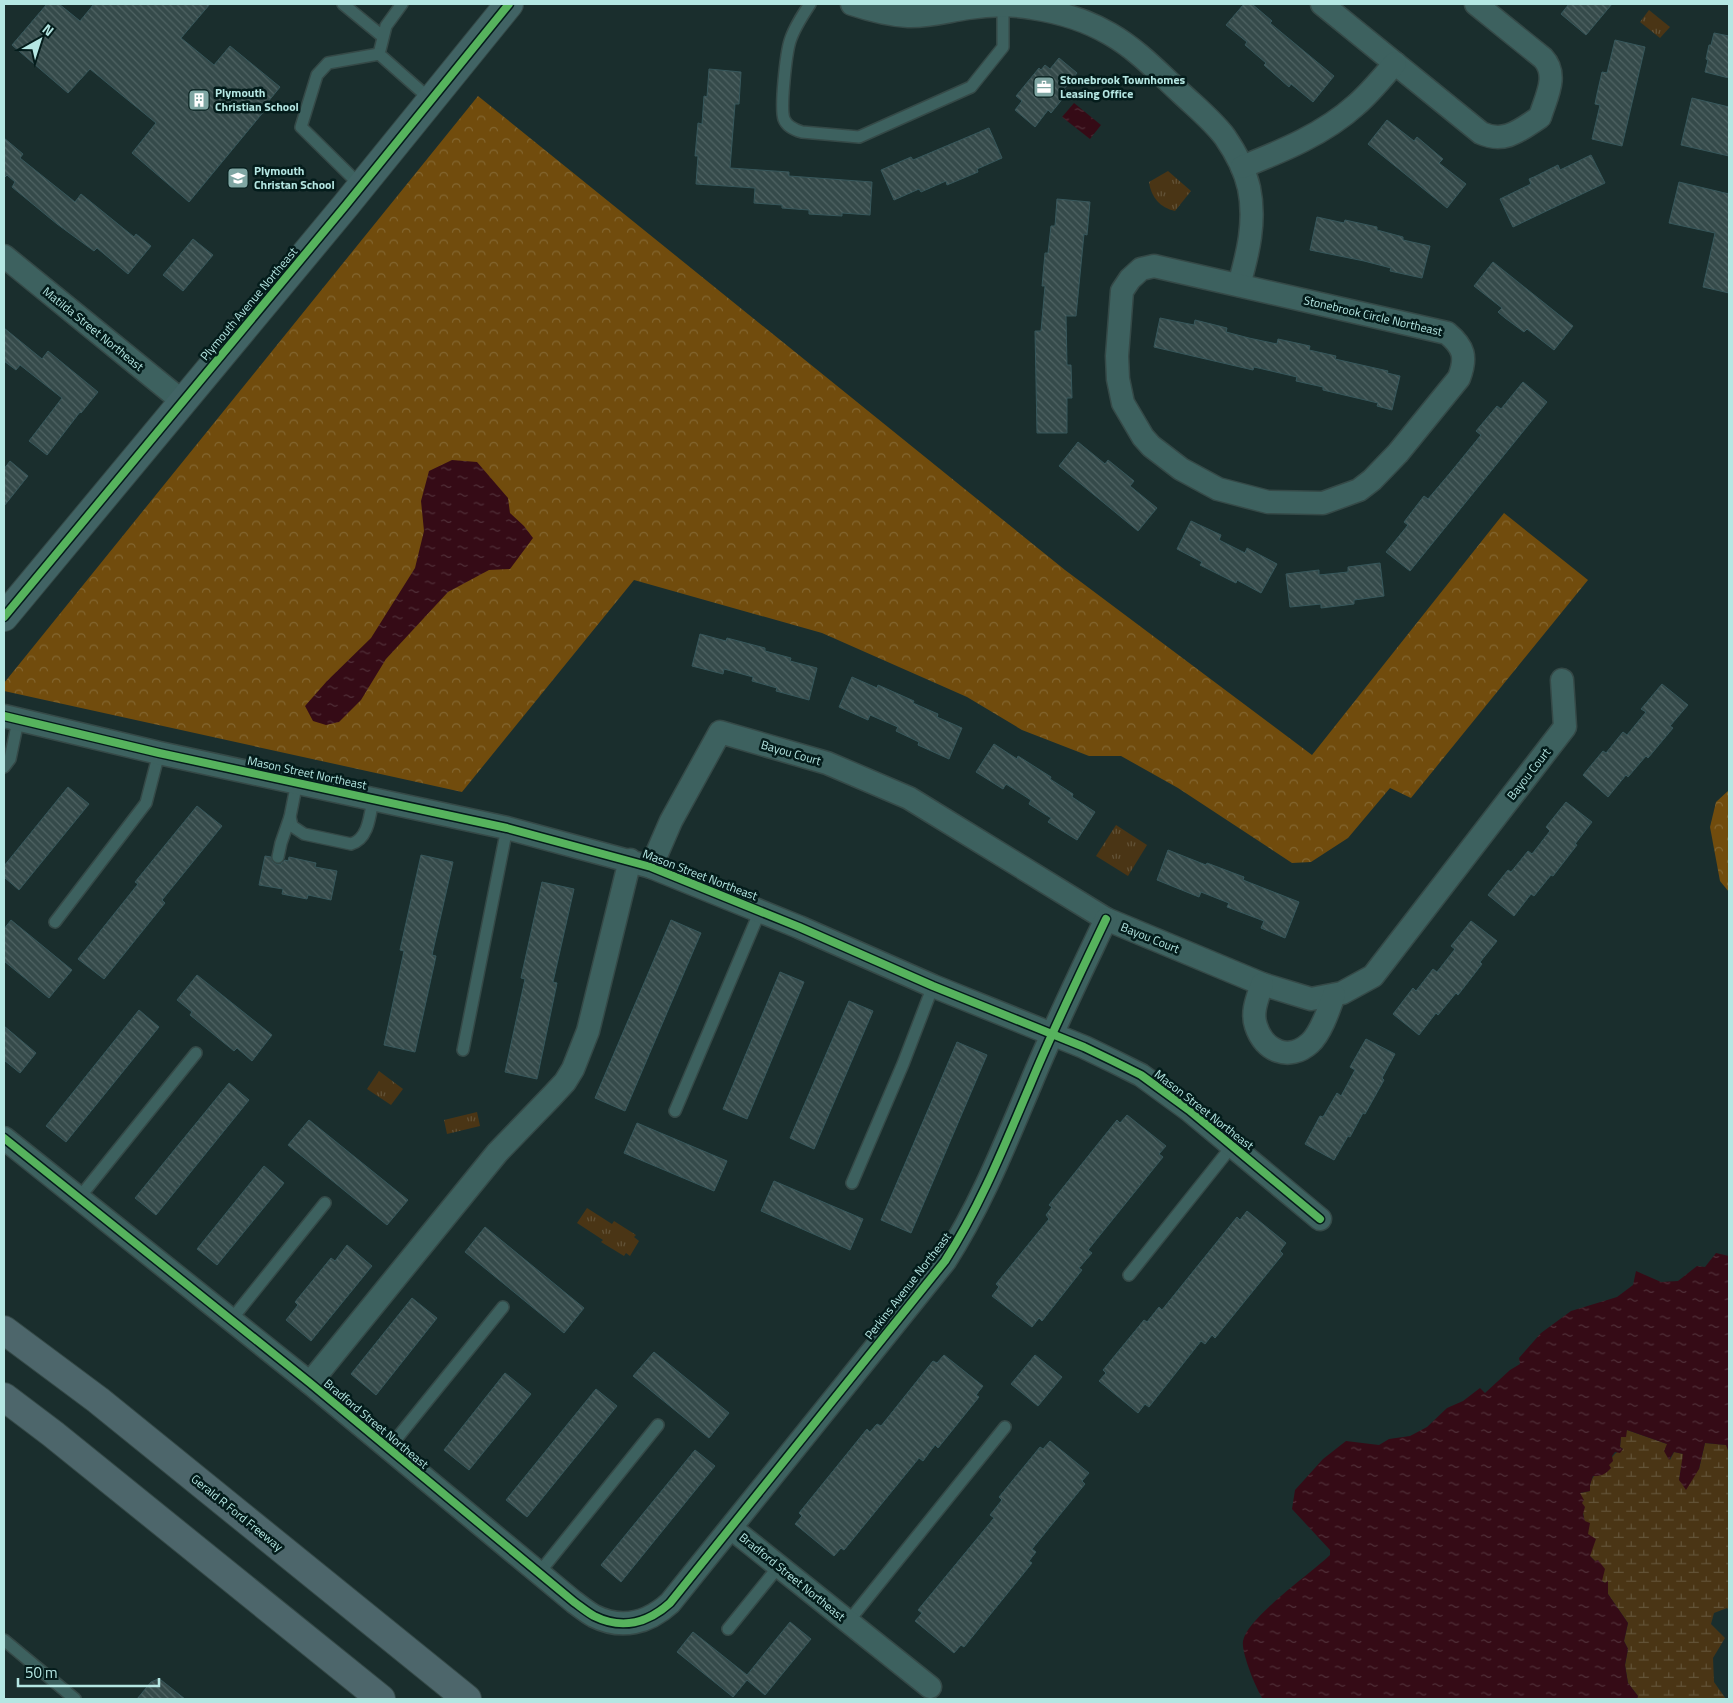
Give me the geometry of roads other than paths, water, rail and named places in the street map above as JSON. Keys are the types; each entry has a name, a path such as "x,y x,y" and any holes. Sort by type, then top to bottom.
{"highway":[{"name":"Gerald R Ford Freeway","path":"4,1330 98,1400 467,1699"},
{"path":"4,1397 53,1434 381,1699"}],"main road":[{"name":"Plymouth Avenue Northeast","path":"4,617 509,4"}],"street":[{"path":"852,4 875,11 908,16 940,14 968,8 1003,5 1031,8 1061,8 1110,34 1139,53 1204,114 1224,137 1242,167 1252,205 1252,222 1240,285"},
{"path":"1322,4 1481,132 1490,137 1499,138 1508,136 1540,117 1552,77 1551,69 1548,63 1476,4"},
{"path":"1242,167 1311,136 1336,122 1358,104 1395,63"},
{"name":"Matilda Street Northeast","path":"4,256 182,401"},
{"name":"Stonebrook Circle Northeast","path":"1154,266 1240,285 1447,333 1457,341 1463,352 1464,365 1459,378 1398,453 1372,480 1359,490 1323,503 1268,502 1218,489 1181,469 1151,446 1142,436 1124,402 1118,379 1117,356 1122,291 1130,279 1141,269 1154,266"},
{"name":"Bayou Court","path":"641,864 671,821 720,732 827,763 909,798 1106,920 1262,984 1311,999 1334,995 1342,993 1373,976 1565,727 1562,680"},
{"name":"Mason Street Northeast","path":"11,718 159,753 507,828 641,864 760,911 933,986 1084,1047 1141,1075 1189,1110 1320,1219"},
{"path":"310,1383 497,1153 565,1082 573,1069 588,1031 641,864"},
{"name":"Perkins Avenue Northeast","path":"731,1528 938,1269 964,1231 980,1200 1052,1034 1106,920"},
{"path":"1262,984 1254,1011 1255,1026 1266,1045 1280,1052 1296,1053 1311,1042 1326,1016 1334,995"},
{"name":"Bradford Street Northeast","path":"4,1138 310,1383 574,1602 594,1616 626,1624 644,1620 658,1614 670,1603 731,1528 930,1687"}],"lane":[{"path":"343,4 382,36"},
{"path":"379,54 386,26 402,4"},
{"path":"810,4 798,23 789,43 783,92 784,119 794,130 802,132 859,137 970,87 1003,47 1003,5"},
{"path":"379,54 431,100"},
{"path":"361,186 301,127 316,75 328,63 379,54"},
{"path":"4,767 11,754 11,718"},
{"path":"55,922 146,803 159,753"},
{"path":"278,857 280,843 290,817 297,782"},
{"path":"290,817 292,826 304,834 351,844 356,842 365,831 373,799"},
{"path":"463,1050 507,828"},
{"path":"675,1111 760,911"},
{"path":"852,1183 903,1064 933,986"},
{"path":"79,1198 196,1053"},
{"path":"1129,1275 1232,1146"},
{"path":"231,1320 325,1202"},
{"path":"389,1448 503,1307"},
{"path":"539,1573 658,1425"},
{"path":"848,1622 1005,1427"},
{"path":"728,1629 779,1566"},
{"path":"4,1640 75,1699"}],"water":[{"path":"1074,103 1101,125 1090,139 1062,117"},
{"path":"452,460 477,462 508,498 510,513 524,526 533,538 510,569 489,570 448,592 386,659 361,700 339,722 326,725 313,721 305,706 327,681 371,638 415,568 424,531 421,501 429,471"},
{"path":"1716,1253 1729,1256 1729,1453 1726,1445 1705,1443 1699,1469 1686,1490 1679,1480 1683,1454 1674,1452 1669,1460 1664,1451 1667,1444 1627,1430 1626,1437 1621,1437 1620,1447 1623,1449 1620,1453 1615,1452 1612,1456 1613,1461 1609,1465 1611,1468 1603,1475 1593,1476 1590,1491 1580,1493 1584,1500 1582,1503 1585,1507 1583,1514 1585,1521 1590,1523 1588,1534 1596,1539 1590,1556 1595,1561 1598,1560 1605,1569 1602,1581 1605,1583 1608,1581 1608,1594 1628,1623 1624,1641 1628,1649 1625,1665 1628,1683 1638,1696 1637,1699 1263,1699 1244,1653 1243,1641 1247,1631 1255,1621 1280,1596 1330,1555 1330,1550 1292,1509 1295,1490 1323,1459 1346,1441 1379,1445 1389,1439 1410,1436 1427,1427 1447,1408 1463,1401 1480,1388 1485,1393 1510,1370 1520,1364 1519,1358 1541,1333 1571,1311 1617,1297 1633,1285 1636,1271 1661,1282 1678,1281 1697,1266 1705,1267"}],"place":[{"name":"Stonebrook Townhomes Leasing Office","path":"1044,87"},
{"name":"Plymouth Christian School","path":"199,100"},
{"name":"Plymouth Christan School","path":"238,178"}]}
